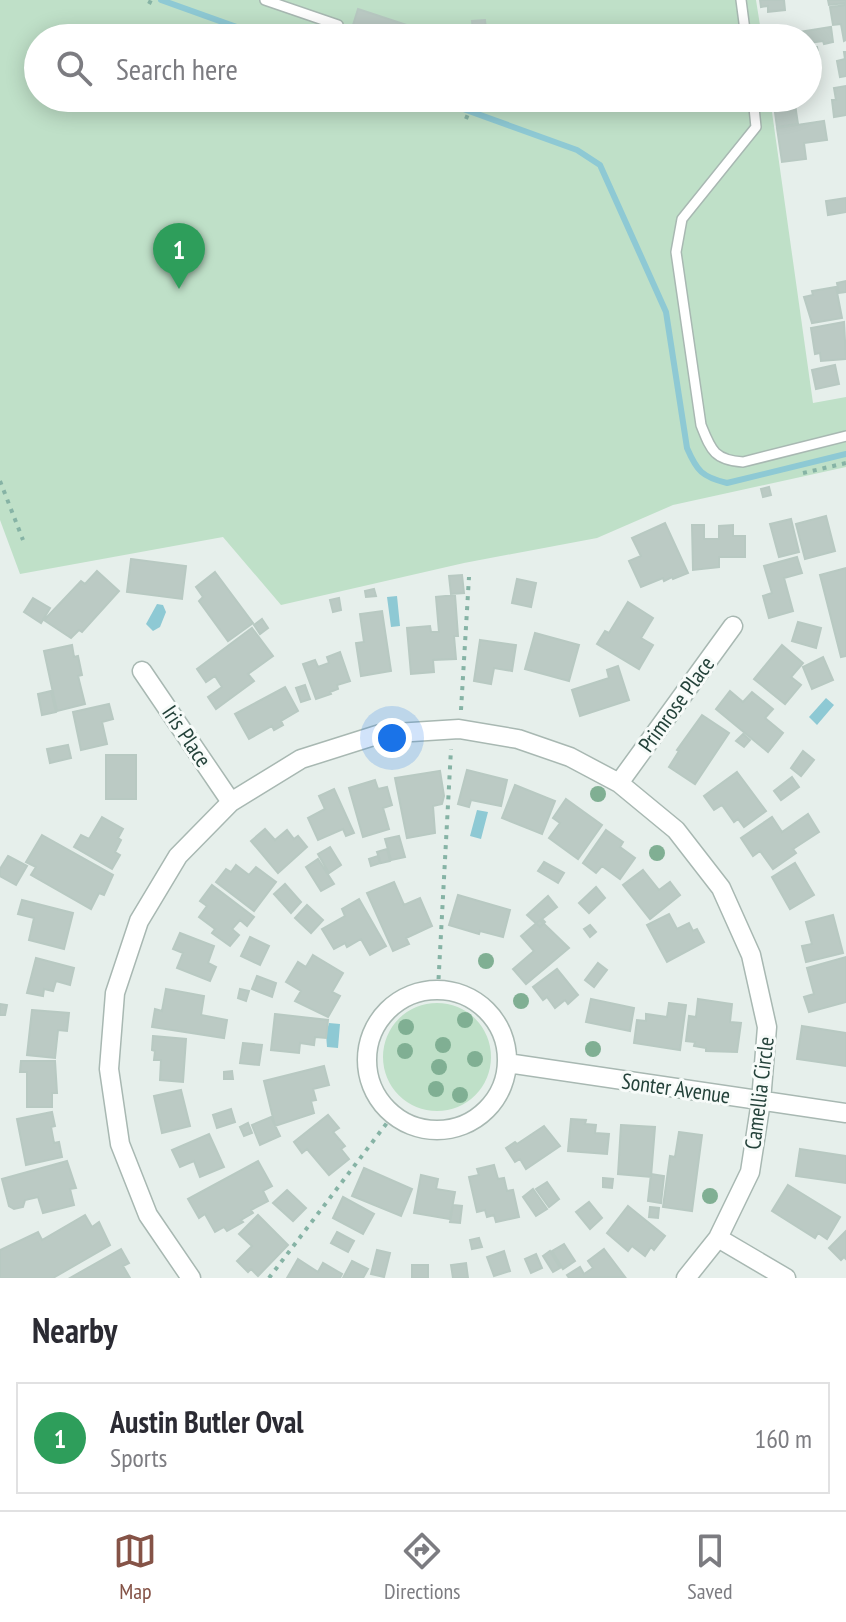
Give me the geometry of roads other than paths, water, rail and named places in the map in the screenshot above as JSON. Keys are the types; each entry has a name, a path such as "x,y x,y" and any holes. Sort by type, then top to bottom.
{"street":[{"name":"Primrose Place","path":"619,783 733,626"},
{"name":"Iris Place","path":"142,671 231,802"},
{"name":"Camellia Circle","path":"191,1278 148,1215 120,1144 109,1069 115,993 139,921 178,856 231,802 301,759 380,734 459,729 518,739 570,757 619,783 676,830 721,888 751,955 767,1027 761,1101 750,1172 718,1238 686,1278"},
{"path":"438,989 457,993 478,1003 494,1019 504,1040 507,1063 503,1085 492,1104 476,1119 456,1128 434,1130 413,1126 393,1115 379,1099 369,1080 367,1059 370,1038 380,1018 395,1003 414,993 438,989"},
{"name":"Sonter Avenue","path":"507,1063 846,1113"},
{"path":"718,1238 786,1278"}],"lane":[{"path":"265,0 335,24"},
{"path":"741,0 744,24"},
{"path":"754,112 756,127 682,219 676,252 701,425 710,449 725,461 743,462 846,436"}],"water":[{"path":"397,596 400,626 391,627 387,597"},
{"path":"157,604 163,605 166,612 160,627 153,631 146,624"},
{"path":"826,698 834,705 817,725 809,717"},
{"path":"477,810 488,812 481,839 470,836"},
{"path":"329,1023 340,1024 338,1048 327,1047"}],"waterway":[{"path":"161,0 228,24"},
{"path":"472,112 577,150 600,165 666,312 687,448 701,472 727,483 846,454"}],"place":[{"name":"Austin Butler Oval","path":"179,289"}]}
